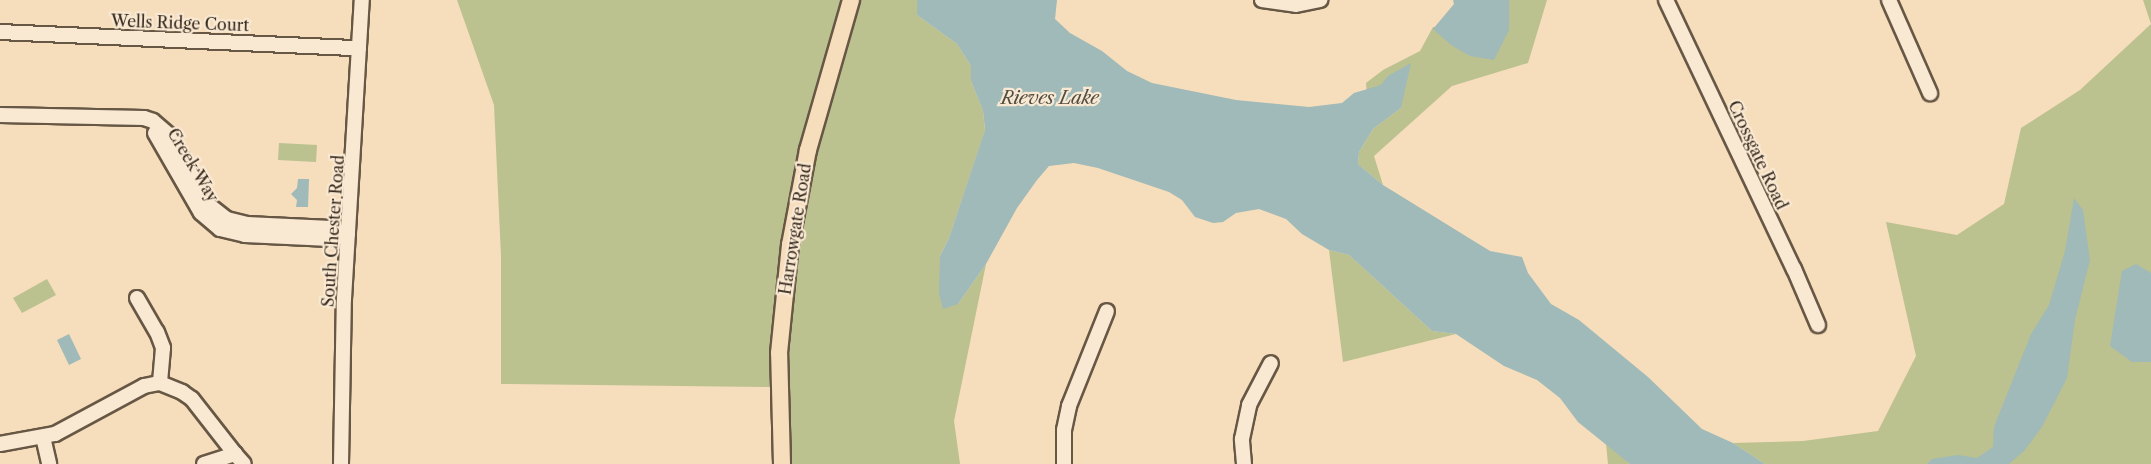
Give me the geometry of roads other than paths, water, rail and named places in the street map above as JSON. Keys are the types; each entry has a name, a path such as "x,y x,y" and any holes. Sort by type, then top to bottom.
{"main road":[{"name":"Harrowgate Road","path":"782,464 779,353 790,245 808,150 851,0"}],"street":[{"name":"South Chester Road","path":"341,464 344,299 362,0"},
{"path":"1262,0 1282,5 1315,2"},
{"name":"Crossgate Road","path":"1666,0 1794,269 1818,325"},
{"path":"1889,0 1930,93"},
{"name":"Wells Ridge Court","path":"0,32 359,48"},
{"name":"Creek Way","path":"0,115 111,119 141,125 156,134 201,213 220,229 245,235 330,239 348,235"},
{"path":"137,298 157,332 163,348 160,383"},
{"path":"1064,464 1065,430 1069,406 1107,311"},
{"path":"1244,464 1242,439 1249,405 1271,363"},
{"path":"0,444 43,437 70,429 144,386 160,383 192,399 240,459"},
{"path":"43,437 49,464"},
{"path":"204,464 240,459"}],"water":[{"name":"Rieves Lake","path":"917,0 1057,0 1055,19 1070,33 1102,51 1127,71 1152,83 1236,100 1309,107 1342,103 1354,93 1381,85 1388,76 1411,63 1401,108 1373,129 1359,152 1358,164 1383,185 1490,251 1522,257 1528,273 1551,304 1579,320 1648,377 1702,429 1733,443 1765,464 1630,464 1578,422 1560,398 1537,380 1504,366 1456,334 1432,331 1349,255 1329,250 1302,234 1286,219 1259,209 1236,213 1223,222 1213,223 1195,217 1182,200 1169,192 1098,168 1074,163 1049,166 1017,208 986,264 958,304 943,309 939,293 940,256 949,238 985,130 983,111 971,81 971,66 957,44 917,15"},
{"path":"1453,0 1509,0 1509,30 1494,60 1470,56 1451,45 1433,29 1454,4"},
{"path":"298,179 309,179 308,207 296,207 297,200 291,194 297,188"},
{"path":"2074,198 2083,210 2090,260 2075,320 2067,378 2042,427 2024,451 2009,464 1927,464 1932,459 1958,455 1977,458 1993,447 1994,427 2031,334 2049,305 2065,251"},
{"path":"2136,264 2151,273 2151,362 2132,362 2110,346 2122,271"},
{"path":"69,334 81,359 69,365 57,340"}]}
